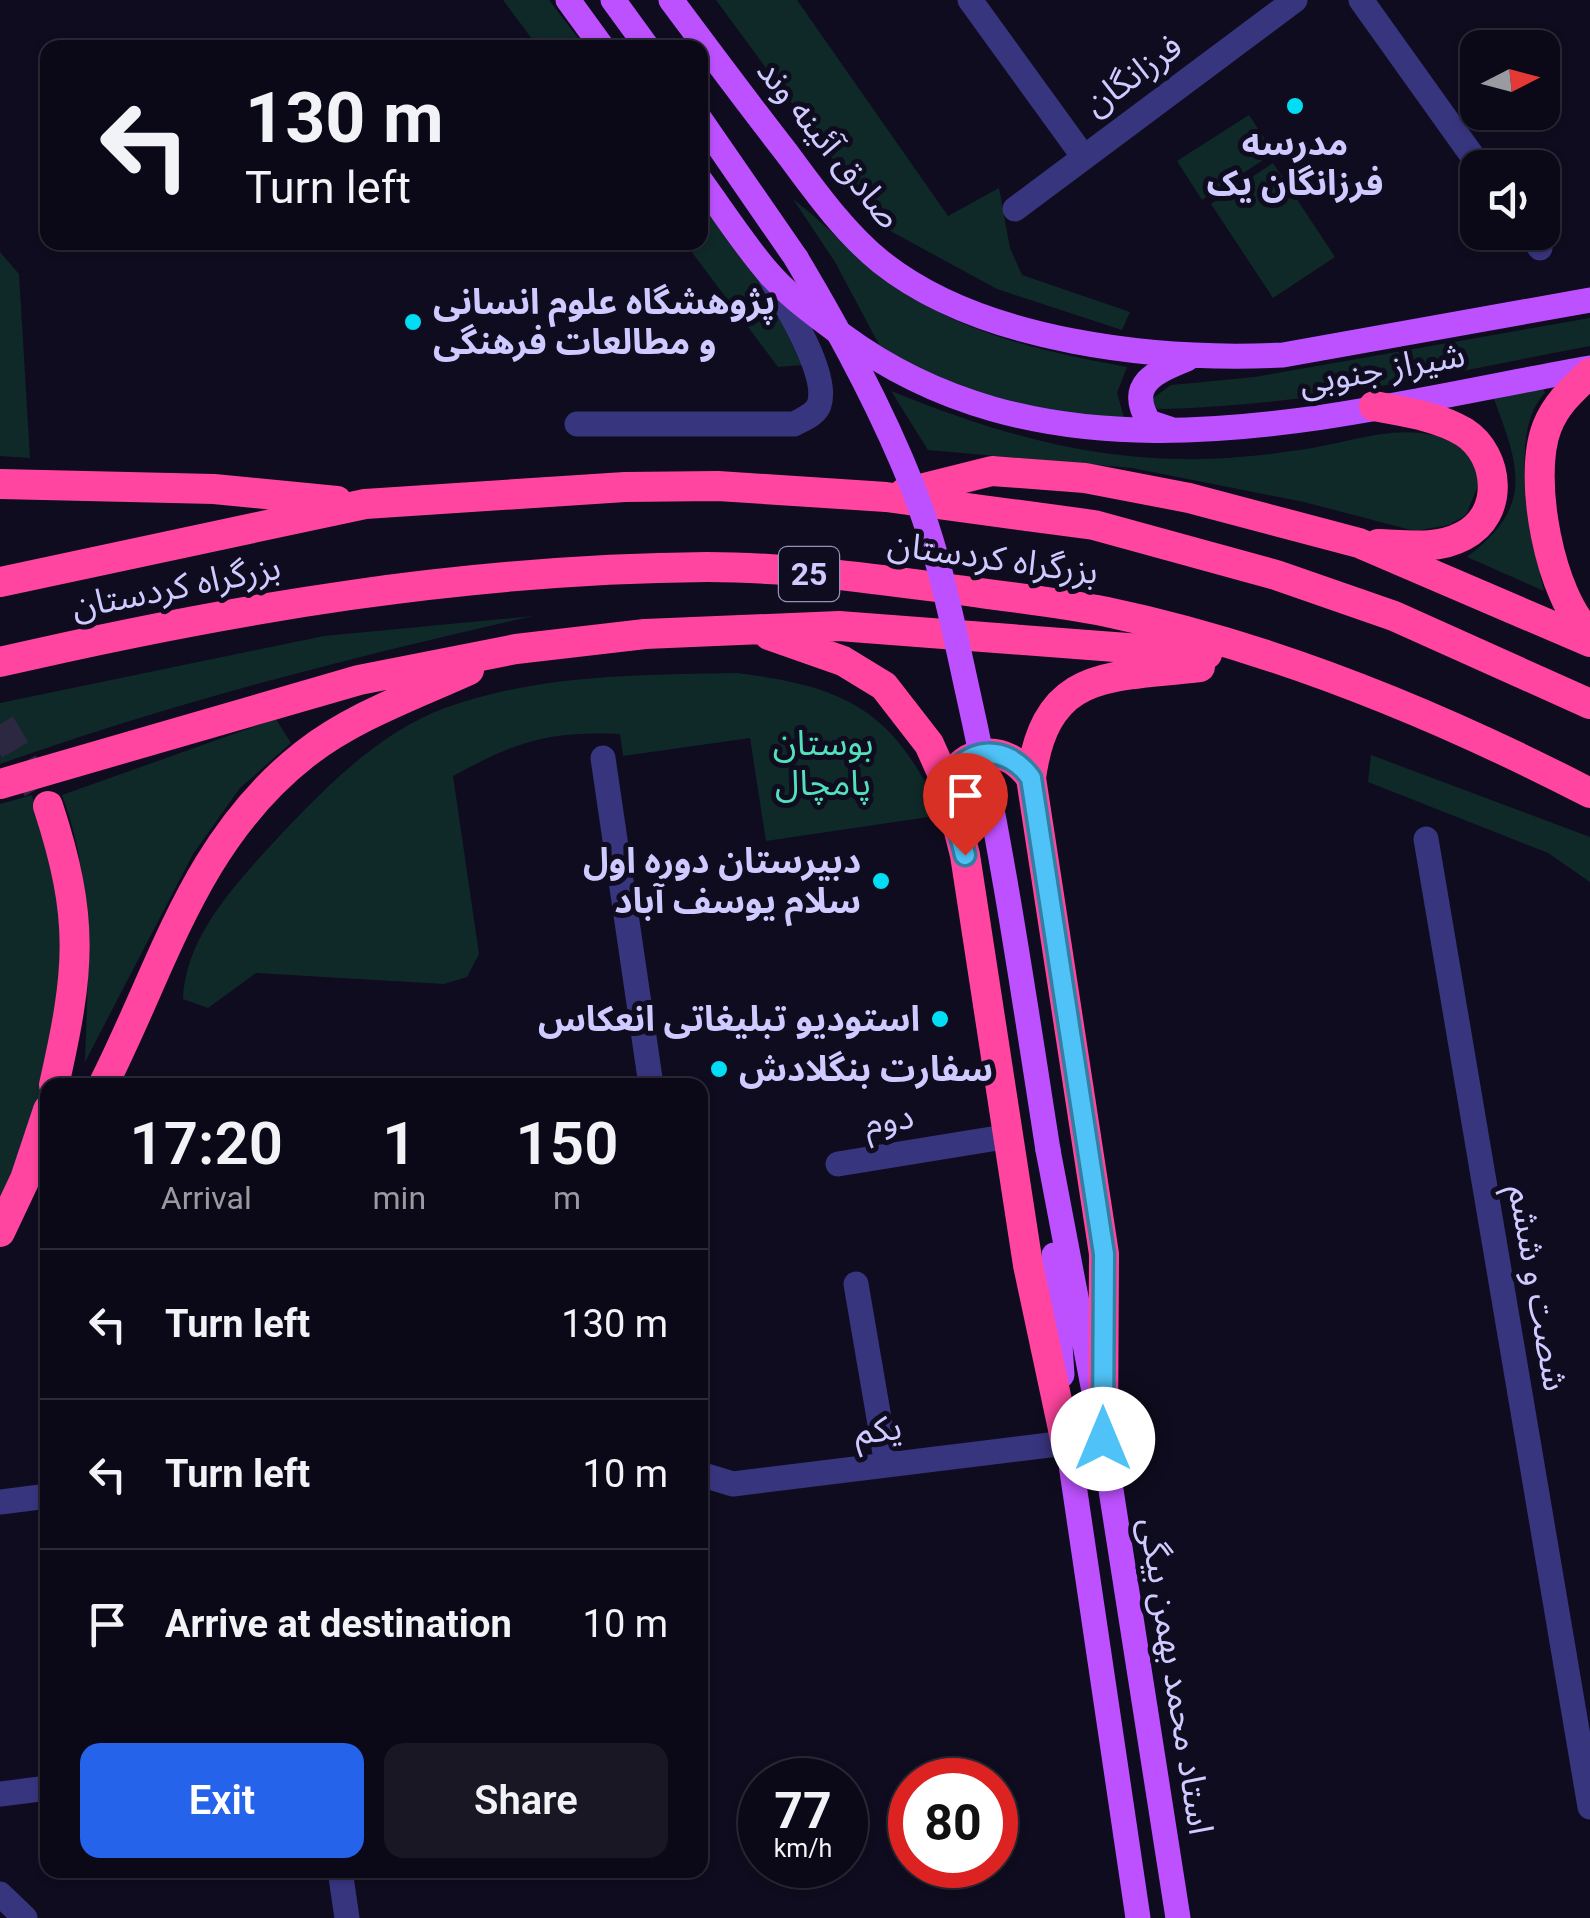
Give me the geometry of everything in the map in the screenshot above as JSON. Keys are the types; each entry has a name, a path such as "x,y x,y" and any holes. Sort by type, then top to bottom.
{"highway":[{"path":"1590,371 1560,402 1546,430 1540,464 1549,544 1566,601 1590,634"},
{"path":"1359,543 1434,546 1464,536 1480,523 1491,502 1494,476 1487,454 1467,434 1440,420 1374,406"},
{"path":"886,497 992,471 1085,478 1189,498 1359,543 1590,642"},
{"path":"0,484 214,489 365,504"},
{"name":"بزرگراه کردستان","path":"0,582 365,504 644,486 886,497 1094,525 1276,575 1394,616 1590,704"},
{"name":"بزرگراه کردستان","path":"0,662 180,620 486,578 710,567 868,578 1108,613 1272,659 1401,705 1590,794"},
{"path":"0,784 358,680 516,649 645,634 839,626 1272,659"},
{"path":"747,628 844,661 884,686 929,744 947,784 965,855 1028,1264 1066,1443"},
{"path":"106,1078 188,894 254,799 307,752 376,712 516,649"},
{"path":"1103,1439 1104,1254 1031,778 1037,736 1062,701 1077,690 1127,676 1272,659"},
{"path":"947,784 955,767 972,754 989,752 1008,756 1031,778"},
{"path":"48,806 68,866 78,927 74,997 56,1078"},
{"path":"0,1232 40,1134"},
{"path":"0,1250 40,1192"}],"main road":[{"path":"568,0 597,40"},
{"path":"613,0 642,40"},
{"name":"صادق آئینه وند","path":"670,0 700,40"},
{"name":"صادق آئینه وند","path":"708,50 815,191 882,263 937,295 994,318 1100,346 1189,358"},
{"name":"استاد محمد بهمن بیگی","path":"708,131 796,258 850,348 885,422 936,561 998,834 1048,1150 1103,1439 1178,1918"},
{"path":"708,191 768,273"},
{"name":"شیراز جنوبی","path":"768,273 816,316 880,362 966,401 1049,423 1185,433 1312,418 1590,371"},
{"name":"شیراز جنوبی","path":"1189,358 1283,355 1590,300"},
{"path":"1185,433 1149,422 1141,409 1140,390 1147,378 1189,358"},
{"name":"استاد محمد بهمن بیگی","path":"1048,1150 1066,1443 1138,1918"}],"street":[{"path":"970,0 1082,156"},
{"name":"فرزانگان","path":"1014,210 1295,0"},
{"path":"1361,0 1469,150"},
{"path":"577,424 794,424 812,414 820,404 813,361 768,273"},
{"path":"603,758 651,1078"},
{"name":"شصت و ششم","path":"1426,839 1590,1807"},
{"name":"دوم","path":"838,1164 1010,1136"},
{"path":"856,1284 888,1464"},
{"name":"یکم","path":"708,1476 734,1484 1066,1443"},
{"path":"0,1502 40,1497"},
{"path":"0,1794 40,1789"},
{"path":"341,1878 346,1918"},
{"path":"0,1894 25,1918"}],"green space":[{"path":"503,0 549,0 580,40 533,40"},
{"path":"716,0 797,0 948,216 999,188 1010,248 1022,275 1130,312 1122,330 997,289 883,227"},
{"path":"1249,115 1274,153 1202,200 1177,161"},
{"path":"1273,163 1335,257 1273,298 1211,204"},
{"path":"793,199 888,280 942,314 1033,347 1127,367 1117,393 1125,421 989,401 883,352 835,262"},
{"path":"708,210 758,275 802,365 778,367 690,250 708,250"},
{"path":"0,252 19,274 30,458 0,456"},
{"path":"1590,318 1590,346 1429,377 1321,395 1212,407 1158,409 1149,401 1171,385 1255,377"},
{"path":"1543,386 1545,393 1533,411 1527,434 1525,460 1529,517 1544,591 1467,557 1503,521 1512,503 1515,466 1494,399"},
{"path":"891,391 996,429 1067,447 1140,457 1238,457 1384,434 1424,434 1468,448 1480,481 1466,515 1449,525 1415,531 1304,502 1132,468 928,450"},
{"path":"533,616 264,682 131,720 0,764 0,703 324,636"},
{"name":"بوستان پامچال","path":"738,673 810,687 863,710 905,751 942,815 766,841 750,738 623,756 620,734 533,741 453,776 479,954 467,977 444,984 256,973 208,1008 183,999 185,978 199,939 235,886 323,792 393,734 445,708 517,688 590,678"},
{"path":"276,719 291,743 240,788 193,854 85,1062 85,894 73,828 62,795"},
{"path":"1371,755 1590,837 1590,882 1548,853 1368,782"},
{"path":"32,795 54,870 63,949 49,1060 44,1078 40,1078 40,1094 27,1134 0,1199 0,804"}],"tunnel":[{"path":"0,724 48,806"}],"place":[{"name":"مدرسه فرزانگان یک","path":"1295,106"},
{"name":"پژوهشگاه علوم انسانی و مطالعات فرهنگی","path":"413,322"},
{"name":"دبیرستان دوره اول سلام یوسف آباد","path":"881,881"},
{"name":"استودیو تبلیغاتی انعکاس","path":"940,1019"},
{"name":"سفارت بنگلادش","path":"719,1069"}],"route":[{"path":"965,855 947,784 955,767 972,754 1008,756 1031,778 1104,1254 1103,1439"}]}
